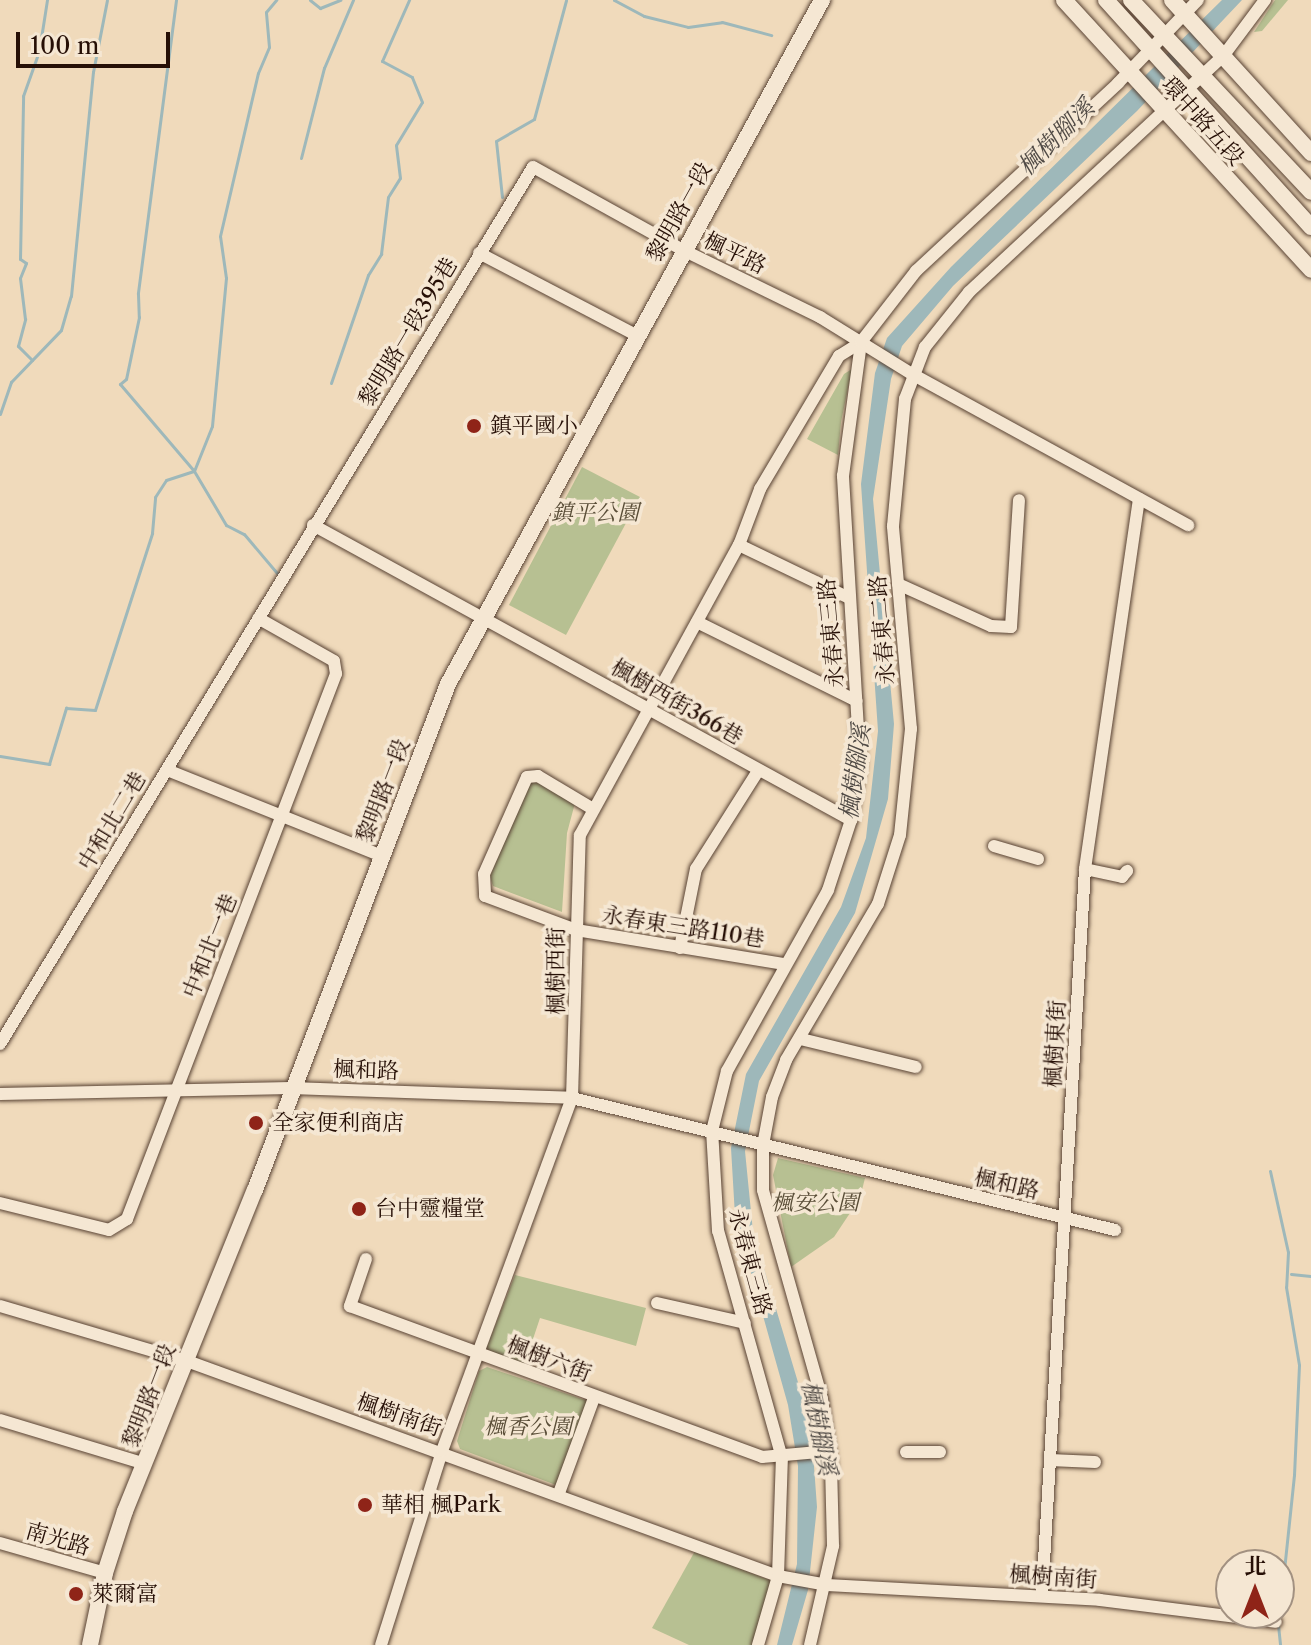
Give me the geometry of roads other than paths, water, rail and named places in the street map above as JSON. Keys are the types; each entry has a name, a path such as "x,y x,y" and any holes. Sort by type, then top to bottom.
{"main road":[{"name":"黎明路一段","path":"90,1645 105,1573 448,684 636,335 822,0"},
{"name":"環中路五段","path":"1064,0 1311,270"},
{"name":"環中路五段","path":"1106,0 1182,89 1311,227"},
{"name":"環中路五段","path":"1131,0 1311,192"},
{"path":"1172,0 1311,153"}],"street":[{"path":"865,345 916,271 1129,71 1198,0"},
{"name":"永春東二路","path":"810,1645 827,1585 835,1504 830,1451 822,1399 763,1190 757,1143 786,1060 878,904 900,835 911,729 898,584 894,477 912,374 925,347 969,292 1160,106 1222,52 1265,0"},
{"name":"黎明路一段395巷","path":"258,618 526,175 533,167 541,170"},
{"name":"楓平路","path":"541,170 683,250 865,345 912,374"},
{"path":"479,253 636,335"},
{"name":"楓樹西街","path":"381,1645 442,1451 572,1098 580,835 739,545 767,477 839,356 865,345"},
{"name":"永春東三路","path":"758,1645 778,1576 782,1458 718,1231 712,1131 727,1071 783,964 828,890 851,820 859,775 843,476 865,345"},
{"path":"912,374 1188,525"},
{"name":"楓樹東街","path":"1042,1595 1085,869 1139,499"},
{"path":"898,584 991,626 1011,627 1019,500"},
{"path":"313,525 485,615"},
{"path":"739,545 849,598"},
{"name":"楓樹西街366巷","path":"485,615 758,771 851,820"},
{"name":"中和北二巷","path":"0,1044 258,618"},
{"name":"中和北一巷","path":"0,1203 109,1230 127,1219 174,1089 336,674 334,661 258,618"},
{"path":"697,622 857,701"},
{"path":"167,770 382,856"},
{"path":"680,948 696,869 758,771"},
{"name":"永春東三路110巷","path":"593,809 538,776 527,777 482,882 485,896 576,930 783,964"},
{"path":"994,846 1038,859"},
{"path":"1085,869 1122,877 1127,871"},
{"path":"801,1039 916,1067"},
{"name":"楓和路","path":"0,1094 291,1088 572,1098 1115,1230"},
{"name":"楓樹六街","path":"366,1259 350,1306 594,1398 762,1457 782,1458 830,1451"},
{"path":"657,1303 745,1323"},
{"name":"楓樹南街","path":"0,1306 187,1361 559,1493 778,1576 827,1585 1042,1595 1215,1615"},
{"path":"559,1493 594,1398"},
{"path":"0,1420 146,1464"},
{"path":"906,1452 940,1452"},
{"path":"1050,1460 1095,1462"},
{"name":"南光路","path":"0,1543 105,1573"}],"water":[{"path":"1222,0 1242,0 1137,111 953,286 902,346 891,379 873,499 894,724 888,799 855,913 759,1081 745,1151 753,1232 803,1399 817,1507 808,1590 792,1645 777,1645 797,1564 798,1466 788,1405 735,1216 731,1148 746,1074 841,907 866,838 878,731 861,484 875,373 887,338 951,267"}],"waterway":[{"path":"32,360 18,346 25,319 20,278 26,263 20,259 23,96 39,51 47,0"},
{"path":"0,414 11,382 61,330 71,296 93,72 107,0"},
{"path":"176,0 138,294 139,317 126,379 120,384 194,471 226,525 244,534 277,573"},
{"path":"0,756 49,764 66,708 95,710 152,533 155,497 166,480 194,471 212,426 226,278 220,236 258,73 269,47 266,12 276,0"},
{"path":"310,0 320,8 340,0"},
{"path":"301,158 324,68 353,0"},
{"path":"331,383 368,275 381,254 388,197 400,178 396,145 422,102 412,77 382,61 409,0"},
{"path":"502,197 496,141 534,119 566,0"},
{"path":"614,0 644,16 688,27 722,22 771,35"},
{"path":"1270,1171 1288,1252 1286,1287 1299,1365 1294,1475 1286,1549"},
{"path":"1291,1274 1311,1276"},
{"path":"1278,1629 1280,1645"}],"place":[{"name":"鎮平國小","path":"474,426"},
{"name":"全家便利商店","path":"256,1123"},
{"name":"台中靈糧堂","path":"359,1209"},
{"name":"華相 楓Park","path":"365,1505"},
{"name":"萊爾富","path":"76,1594"}],"water label":[{"name":"楓樹腳溪","path":"1056,137"},
{"name":"楓樹腳溪","path":"855,772"},
{"name":"楓樹腳溪","path":"819,1428"}],"park label":[{"name":"鎮平公園","path":"595,513"},
{"name":"楓安公園","path":"815,1203"},
{"name":"楓香公園","path":"528,1427"}]}
